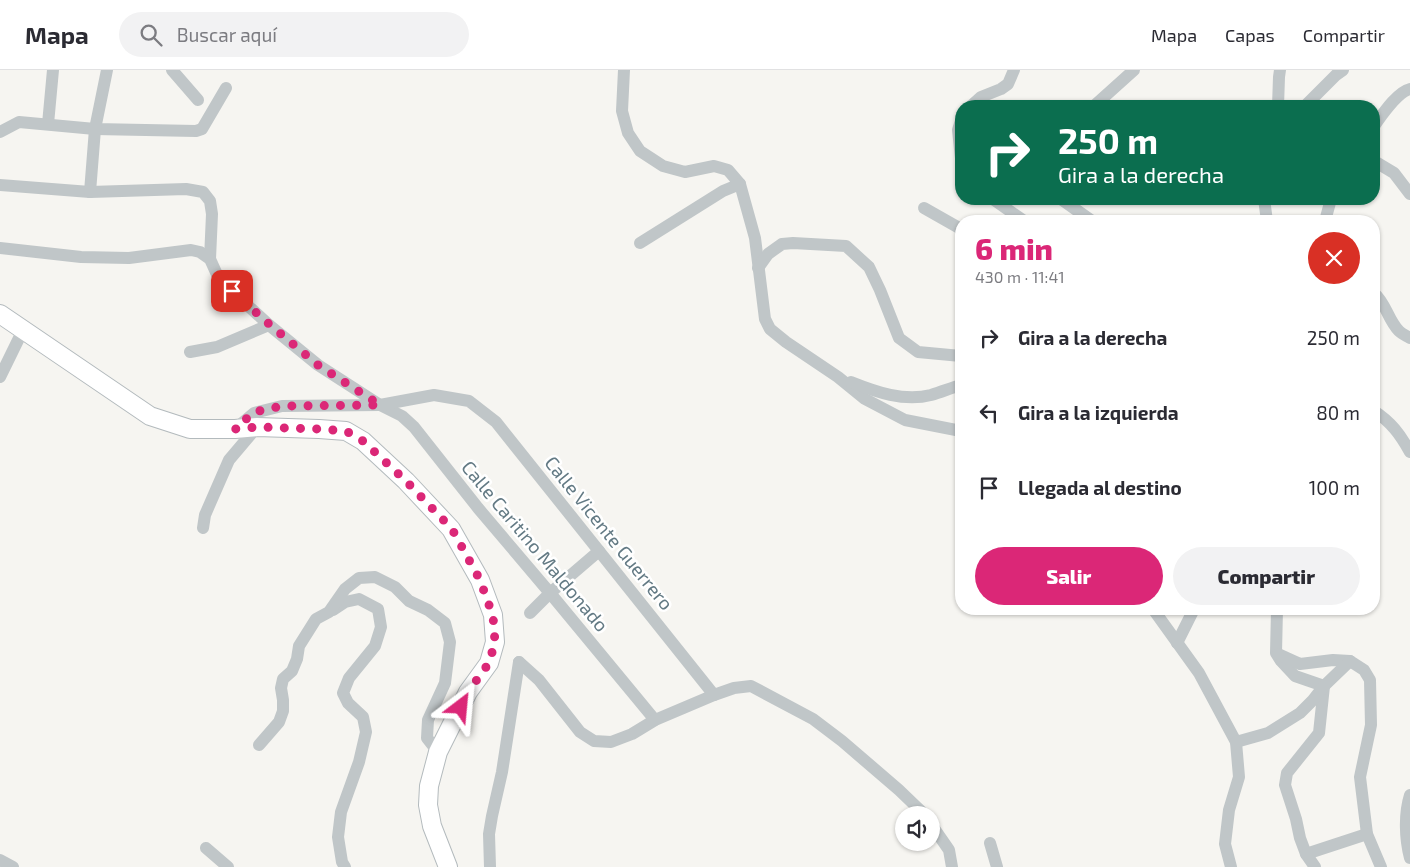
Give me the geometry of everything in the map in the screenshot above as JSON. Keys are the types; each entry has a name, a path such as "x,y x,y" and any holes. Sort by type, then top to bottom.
{"main road":[{"path":"0,314 150,416 190,429 257,427 346,431 363,441 406,481 452,529 480,580 493,616 495,642 489,663 468,692 438,752 429,786 428,805 432,826 448,867"}],"street":[{"path":"48,124 53,70"},
{"path":"90,192 95,128 107,70"},
{"path":"172,70 198,100"},
{"path":"624,70 622,111 628,133 640,151 663,166 685,172 714,166 728,170 740,184 755,238 765,319 770,329 838,377 865,399 905,420 955,430"},
{"path":"977,100 981,96 1001,89 1008,84 1014,70"},
{"path":"1101,100 1134,70"},
{"path":"1278,100 1280,70"},
{"path":"1311,100 1343,70"},
{"path":"0,132 19,122 95,128 196,131 202,129 226,88"},
{"path":"1380,118 1407,90"},
{"path":"1380,165 1394,173 1410,194"},
{"path":"640,243 723,191 740,184"},
{"path":"0,185 90,192 186,189 203,192 210,201 212,214 210,259"},
{"path":"1001,205 1016,215"},
{"path":"1069,205 1084,215"},
{"path":"924,208 955,226"},
{"path":"758,268 768,254 782,244 846,246 869,267 899,338 918,352 955,355"},
{"path":"0,248 81,257 129,258 191,250 200,252 210,259"},
{"name":"Calle Caritino Maldonado","path":"210,259 219,279 318,365 380,405 402,416 414,427 478,508 655,720"},
{"path":"1380,300 1400,332 1410,338"},
{"path":"190,352 217,347 269,324"},
{"path":"0,377 22,330"},
{"path":"838,377 874,392 903,398 929,396 955,387"},
{"name":"Calle Vicente Guerrero","path":"380,405 434,395 468,401 496,422 714,695"},
{"path":"235,429 254,412 282,406 380,405"},
{"path":"1380,415 1387,419 1410,452"},
{"path":"203,528 205,515 229,460 257,427"},
{"path":"530,613 550,593 599,551"},
{"path":"329,612 345,589 359,578 375,577 395,587 409,601 428,610 445,623 450,642 445,683 428,720 427,738 438,752"},
{"path":"259,745 279,722 283,711 281,688 283,679 292,671 297,659 299,646 316,619 345,602 359,599 378,609 381,627 375,646 349,678 342,692 348,702 363,717 366,732 359,762 341,812 338,837 342,862 345,867"},
{"path":"1157,615 1199,673 1236,742 1239,777 1229,810 1225,844 1231,867"},
{"path":"1177,643 1191,615"},
{"path":"1277,615 1276,653 1281,661 1295,676 1324,686"},
{"path":"1276,653 1300,664 1334,660 1350,661 1364,670 1370,680 1370,725 1360,777 1368,834 1382,867"},
{"path":"1236,742 1268,733 1300,713 1350,661"},
{"path":"490,867 489,834 502,772 519,662 539,680 580,732 594,741 611,742 632,734 655,720 714,695 734,688 751,686 813,719 842,741 916,806"},
{"path":"1315,867 1306,854 1300,838 1285,785 1287,773 1319,733 1324,686"},
{"path":"1410,795 1407,805 1407,845 1410,858"},
{"path":"1306,854 1368,834"},
{"path":"940,837 949,850 952,867"},
{"path":"990,843 997,867"},
{"path":"206,848 228,867"},
{"path":"0,860 13,867"}],"route":[{"path":"232,291 318,365 380,405 282,406 254,412 235,429 257,427 346,431 363,441 406,481 452,529 480,580 493,616 495,642 489,663 468,692 461,707"}]}
